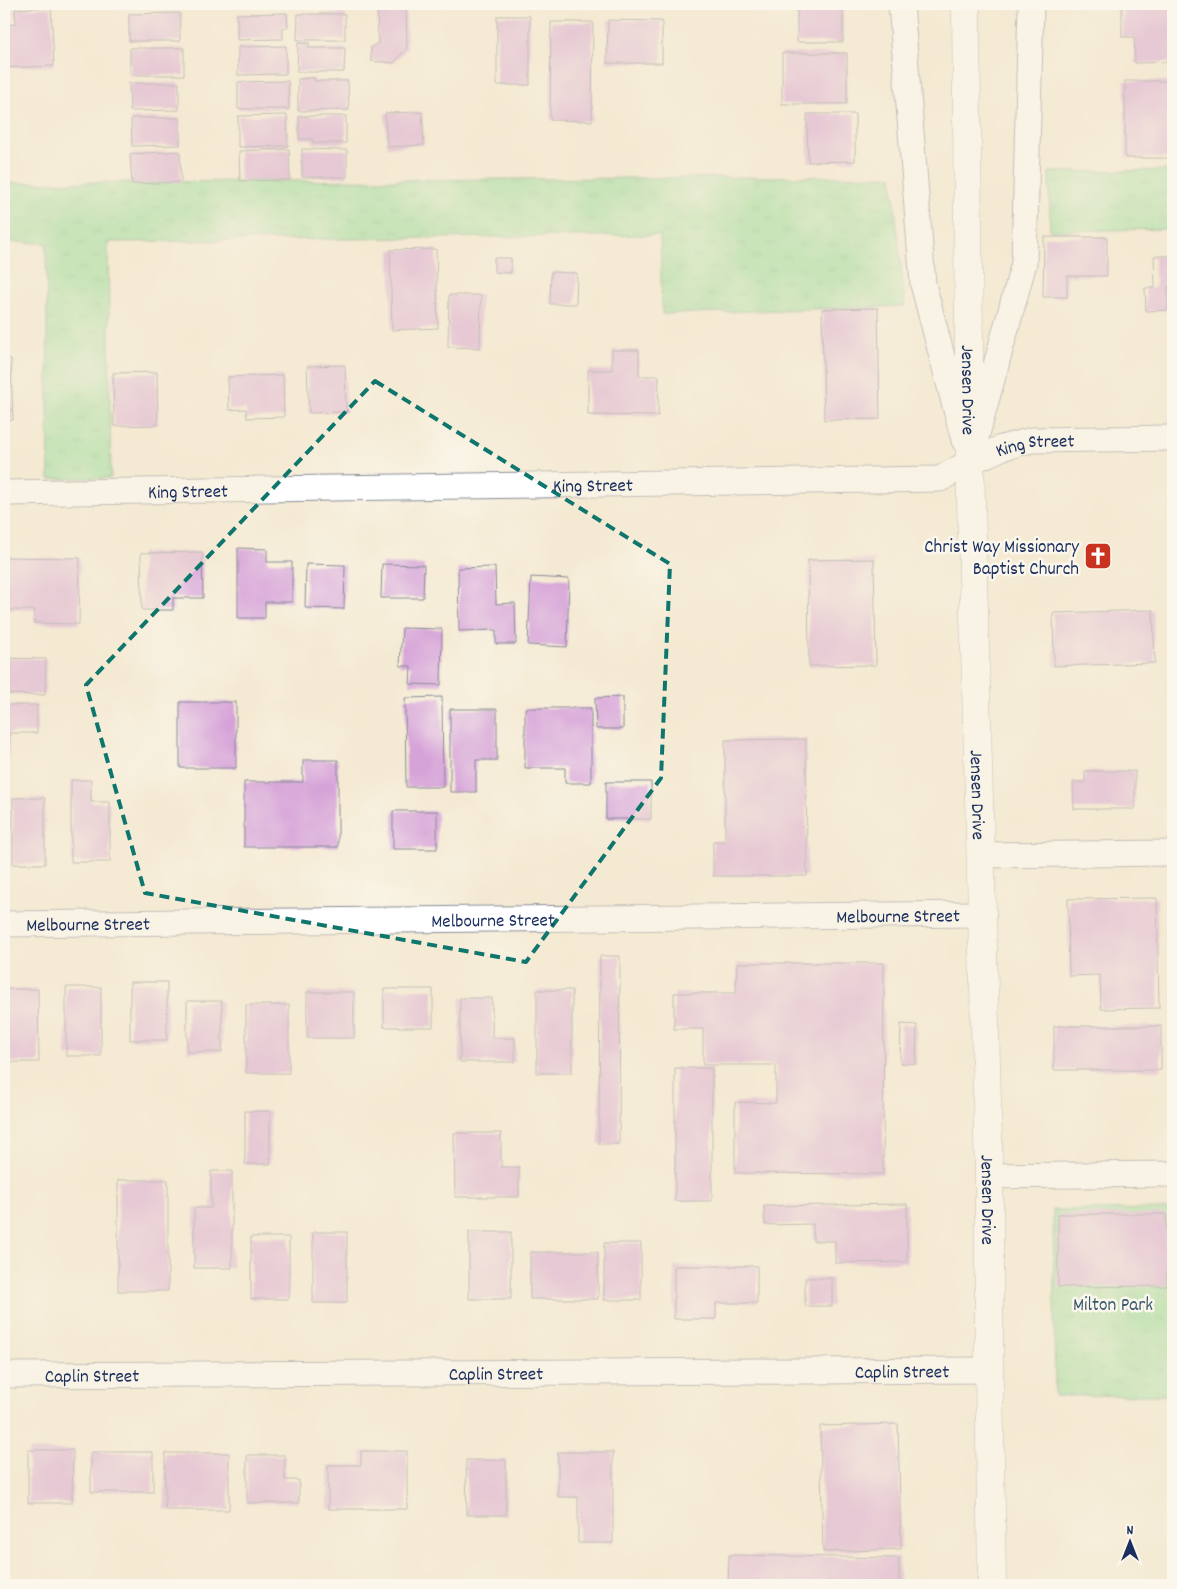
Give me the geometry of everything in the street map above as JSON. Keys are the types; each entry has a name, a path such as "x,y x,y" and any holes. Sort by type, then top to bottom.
{"main road":[{"name":"Jensen Drive","path":"966,4 970,462 989,1176 992,1585"}],"street":[{"path":"901,4 924,284 970,462"},
{"path":"970,462 1024,263 1031,4"},
{"name":"King Street","path":"4,493 940,479 970,462 1001,448 1032,440 1173,438"},
{"path":"981,855 1173,853"},
{"name":"Melbourne Street","path":"4,924 983,914"},
{"path":"989,1176 1173,1174"},
{"name":"Caplin Street","path":"4,1376 989,1370"}],"highlighted area":[{"path":"375,381 670,564 661,778 526,962 145,893 86,685"}],"green space":[{"path":"1173,170 1173,229 1050,231 1049,172"},
{"path":"892,176 905,306 662,314 660,235 108,242 111,478 49,479 46,243 4,242 4,183"},
{"name":"Milton Park","path":"1173,1209 1173,1395 1055,1396 1053,1210"}],"building":[{"path":"377,4 406,4 407,48 394,63 371,61 371,47 378,43"},
{"path":"797,4 843,4 843,42 797,42"},
{"path":"1122,4 1173,4 1173,77 1169,77 1169,62 1135,63 1134,37 1122,37"},
{"path":"51,7 54,66 4,68 4,25 16,24 15,9"},
{"path":"180,13 180,41 129,41 129,14"},
{"path":"287,13 288,28 283,28 283,39 237,40 237,14"},
{"path":"298,14 345,14 345,40 297,40"},
{"path":"497,16 530,16 530,85 497,85"},
{"path":"608,20 662,21 662,63 607,63"},
{"path":"551,22 593,22 592,121 550,120"},
{"path":"298,43 309,43 309,48 345,48 344,72 297,72"},
{"path":"286,46 286,74 238,75 238,47"},
{"path":"130,48 184,48 184,75 130,75"},
{"path":"782,53 847,53 847,104 782,104"},
{"path":"314,78 315,81 348,81 349,110 298,111 298,79"},
{"path":"288,81 289,109 238,109 238,82"},
{"path":"1125,81 1173,81 1173,158 1125,158"},
{"path":"129,83 179,83 179,110 130,111"},
{"path":"422,112 424,145 387,147 385,113"},
{"path":"807,114 855,114 855,161 808,162"},
{"path":"287,115 288,146 238,147 238,116"},
{"path":"299,116 346,116 346,143 313,143 313,139 299,139"},
{"path":"131,118 180,118 180,145 132,146"},
{"path":"289,149 290,180 240,181 239,151"},
{"path":"302,149 347,150 347,177 302,177"},
{"path":"180,151 181,182 132,184 130,154"},
{"path":"1044,237 1107,237 1107,276 1067,276 1067,297 1043,297"},
{"path":"436,249 438,328 392,330 390,250"},
{"path":"1154,256 1173,256 1173,286 1168,287 1168,310 1146,311 1145,288 1155,288"},
{"path":"494,258 511,258 511,273 494,272"},
{"path":"551,272 577,273 576,304 550,304"},
{"path":"449,295 481,295 480,348 448,347"},
{"path":"878,308 880,419 824,420 822,309"},
{"path":"612,350 639,350 639,376 659,376 658,416 588,415 588,370 612,370"},
{"path":"4,359 11,359 13,420 4,421"},
{"path":"345,365 346,412 309,413 307,366"},
{"path":"157,372 158,425 114,426 113,373"},
{"path":"283,375 284,417 247,418 246,409 229,410 228,377"},
{"path":"238,548 267,549 267,562 292,562 292,602 265,602 265,618 238,618"},
{"path":"202,552 203,598 173,598 173,610 142,610 141,553"},
{"path":"4,557 80,558 79,624 34,623 35,610 4,610"},
{"path":"874,559 876,665 809,666 808,560"},
{"path":"306,564 345,565 344,609 305,608"},
{"path":"382,564 424,565 423,598 381,598"},
{"path":"495,567 496,604 515,603 516,644 496,644 496,630 459,631 458,568"},
{"path":"531,577 569,579 567,647 528,645"},
{"path":"1153,610 1155,663 1054,666 1053,613"},
{"path":"402,628 442,629 441,685 410,684 411,666 400,666"},
{"path":"4,658 46,659 45,695 4,694"},
{"path":"442,697 443,787 406,787 405,698"},
{"path":"623,697 623,729 596,729 595,698"},
{"path":"180,702 236,702 236,768 180,768"},
{"path":"4,705 37,705 37,733 9,733 9,759 4,759"},
{"path":"525,708 591,708 591,783 565,783 565,768 525,768"},
{"path":"450,709 497,709 497,760 476,760 476,792 450,792"},
{"path":"806,739 807,876 713,876 713,841 725,841 725,740"},
{"path":"303,760 338,760 338,847 244,847 244,782 303,782"},
{"path":"1085,771 1135,771 1135,809 1074,809 1073,782 1085,782"},
{"path":"71,780 91,780 91,802 110,802 110,862 71,862"},
{"path":"606,782 651,782 651,819 606,819"},
{"path":"13,798 45,798 45,864 13,864"},
{"path":"393,811 437,811 437,849 393,849"},
{"path":"1157,898 1159,1008 1101,1009 1100,975 1069,976 1068,899"},
{"path":"600,956 620,956 619,1144 599,1144"},
{"path":"737,963 884,963 883,1174 735,1173 735,1102 776,1103 776,1065 703,1065 703,1029 674,1029 674,993 736,993"},
{"path":"130,982 167,982 167,1040 130,1040"},
{"path":"66,987 101,987 101,1056 66,1056"},
{"path":"4,989 38,989 39,1062 4,1062"},
{"path":"384,989 433,989 433,1027 384,1027"},
{"path":"537,990 572,990 572,1073 537,1073"},
{"path":"307,992 354,992 354,1038 307,1038"},
{"path":"460,998 492,998 492,1038 515,1038 515,1062 460,1062"},
{"path":"187,1001 222,1001 222,1052 187,1052"},
{"path":"246,1005 289,1005 289,1073 246,1073"},
{"path":"901,1024 917,1025 916,1064 900,1063"},
{"path":"1054,1026 1161,1026 1161,1070 1054,1070"},
{"path":"675,1068 712,1068 712,1201 675,1201"},
{"path":"245,1111 270,1111 270,1164 245,1164"},
{"path":"454,1133 501,1133 501,1167 519,1167 519,1197 455,1197"},
{"path":"211,1171 232,1171 232,1268 194,1268 194,1208 211,1208"},
{"path":"118,1180 168,1180 168,1291 118,1291"},
{"path":"907,1204 907,1262 835,1263 835,1241 813,1241 813,1224 765,1225 764,1206"},
{"path":"1058,1214 1166,1214 1167,1286 1058,1287"},
{"path":"313,1232 347,1232 347,1303 313,1303"},
{"path":"469,1232 511,1232 511,1299 469,1299"},
{"path":"251,1237 289,1237 289,1299 251,1299"},
{"path":"604,1243 641,1243 641,1300 604,1300"},
{"path":"530,1252 598,1252 598,1299 530,1299"},
{"path":"674,1266 757,1266 757,1303 716,1303 716,1319 674,1319"},
{"path":"805,1278 832,1278 832,1306 805,1306"},
{"path":"898,1424 901,1549 823,1552 820,1426"},
{"path":"28,1450 73,1450 72,1503 28,1503"},
{"path":"361,1451 407,1451 407,1509 328,1509 328,1465 361,1465"},
{"path":"91,1452 153,1452 153,1492 91,1492"},
{"path":"558,1452 613,1452 613,1543 578,1543 578,1497 558,1497"},
{"path":"165,1453 229,1453 229,1510 165,1510"},
{"path":"247,1455 285,1455 285,1480 299,1480 299,1503 247,1503"},
{"path":"466,1460 506,1460 506,1515 467,1515"},
{"path":"729,1555 899,1558 899,1585 728,1585"}],"place":[{"name":"Christ Way Missionary Baptist Church","path":"1098,556"}]}
